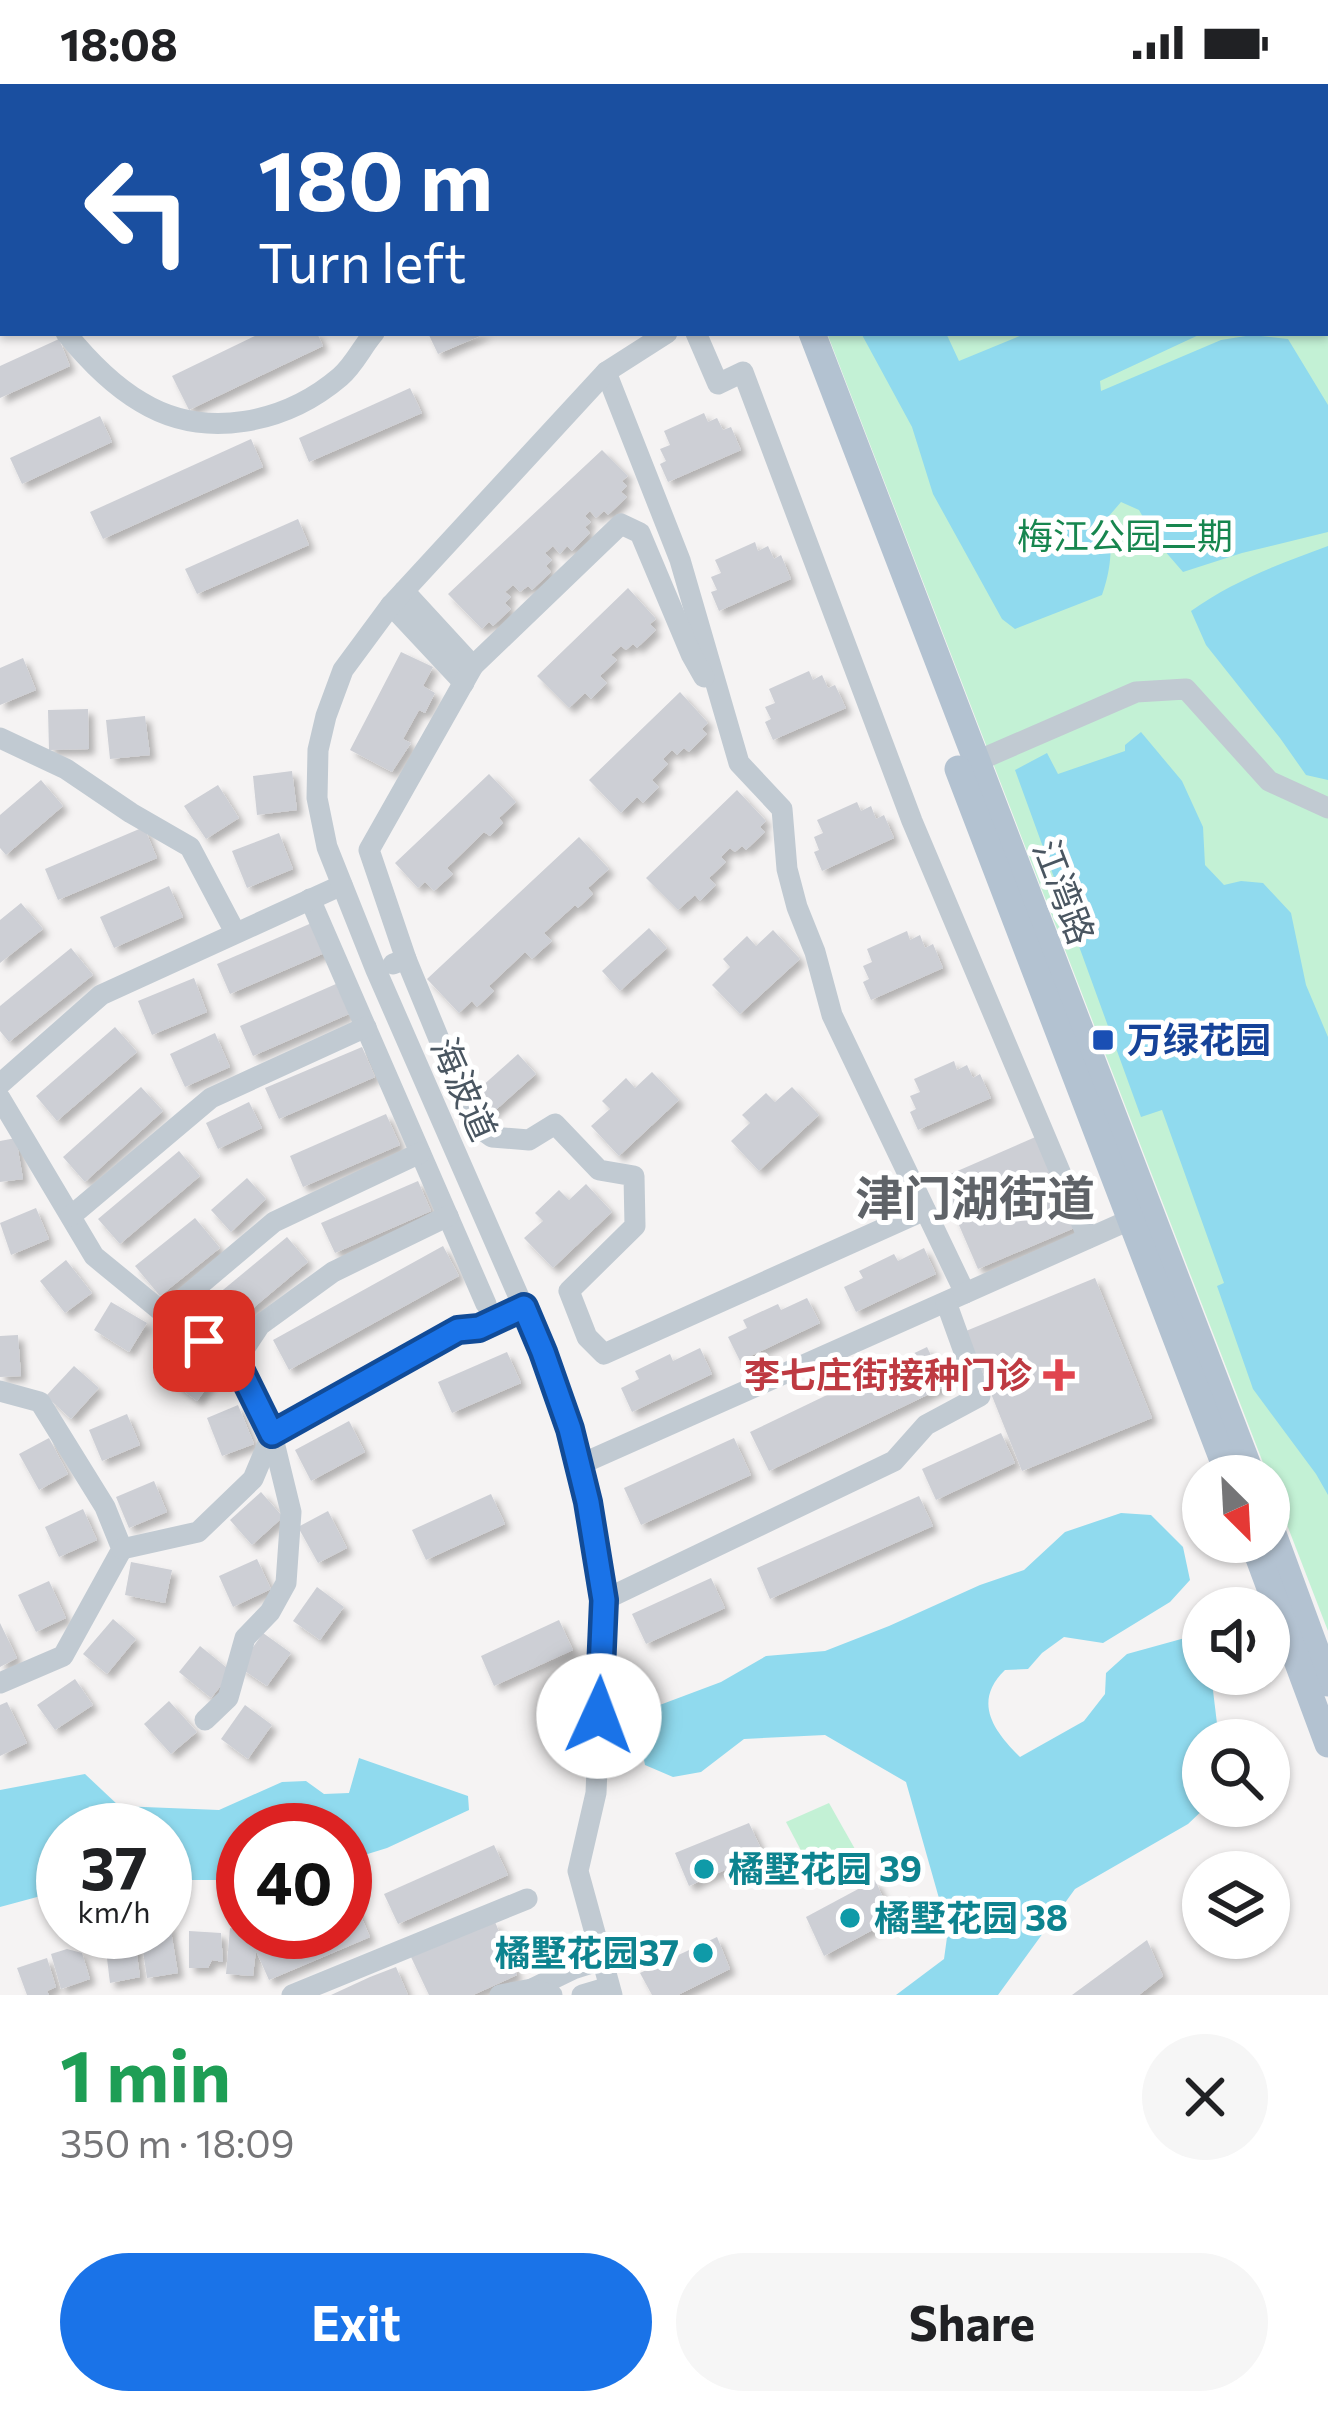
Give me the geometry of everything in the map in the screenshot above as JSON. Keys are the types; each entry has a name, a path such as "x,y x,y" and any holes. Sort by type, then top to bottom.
{"main road":[{"name":"江湾路","path":"793,336 1139,1215 1243,1455"},
{"name":"江湾路","path":"813,336 975,762 1222,1455"},
{"path":"1261,1563 1328,1744"},
{"path":"1284,1563 1328,1683"}],"street":[{"path":"69,336 106,376 142,403 183,419 223,423 264,418 304,402 345,372 372,336"},
{"name":"海波道","path":"610,1991 578,1871 596,1793 604,1600 588,1502 550,1371 327,847 317,798 318,750 343,670 398,598 606,372 663,336"},
{"path":"697,336 718,384 743,372 911,821 1088,1238"},
{"path":"604,1600 894,1461 926,1425 980,1396 955,1298 925,1210 832,1015 787,869 782,809 739,763 680,560 606,372"},
{"path":"722,707 691,654 640,533 621,524 469,675 369,850 406,959 473,1124 492,1137 529,1140 555,1124 598,1170 634,1176 635,1226 569,1291 587,1337 604,1354 925,1210"},
{"path":"398,598 469,675"},
{"path":"975,762 1136,692 1186,689 1269,782 1328,808"},
{"path":"0,738 66,769 190,847 235,932"},
{"path":"0,1084 101,995 342,885"},
{"path":"310,899 486,1304"},
{"path":"376,970 406,959"},
{"path":"71,1216 211,1098 365,1027"},
{"path":"0,1098 94,1256 165,1314 236,1361 272,1434 291,1512 286,1583 270,1612 244,1637 228,1698 205,1720"},
{"path":"165,1314 274,1222 420,1153"},
{"path":"579,1465 1139,1215"},
{"path":"236,1361 260,1325 333,1272 448,1216"},
{"path":"458,1330 472,1311 520,1298"},
{"path":"0,1683 63,1656 122,1549 198,1532 254,1479 272,1434 458,1330 479,1328 520,1298"},
{"path":"0,1391 40,1402 105,1507 122,1549"},
{"path":"292,1995 527,1899"},
{"path":"500,1995 542,1992 544,1981 601,1960"},
{"path":"582,1995 610,1991"}],"green space":[{"name":"梅江公园二期","path":"828,336 1328,336 1328,1631 1290,1533 1290,1455 1260,1455"},
{"path":"829,1803 860,1858 816,1879 786,1822"}],"water":[{"path":"863,336 947,336 959,361 1020,336 1197,336 1100,381 1101,391 1221,340 1246,336 1288,339 1328,405 1328,532 1183,572 1157,542 1139,510 1121,502 1109,516 1110,556 1102,595 1015,629 1002,619 933,494 912,427"},
{"path":"1328,546 1328,780 1306,775 1206,645 1191,611 1240,582"},
{"path":"1141,732 1182,781 1203,827 1205,865 1224,885 1263,883 1291,913 1306,985 1328,1037 1328,1495 1253,1389 1217,1286 1224,1283 1162,1110 1141,1117 1015,770 1047,753 1058,774 1125,751 1125,745"},
{"path":"1121,1513 1151,1515 1182,1546 1182,1563 1186,1563 1190,1580 1170,1602 1103,1643 1064,1637 1028,1669 1005,1670 990,1693 990,1716 1020,1757 1084,1721 1105,1694 1106,1673 1127,1654 1182,1639 1182,1695 1214,1695 1216,1719 1182,1719 1183,1827 1075,1889 998,1995 896,1995 944,1959 948,1930 906,1782 825,1735 744,1739 701,1772 673,1777 645,1765 640,1740 649,1709 721,1682 766,1656 825,1651 1024,1570 1065,1532"},
{"path":"359,1758 468,1796 469,1810 372,1853 372,1803 235,1803 282,1782 306,1781 324,1794 349,1793"},
{"path":"85,1774 116,1803 36,1803 36,1897 0,1907 0,1790"},
{"path":"192,1809 216,1810 216,1880 192,1880"}],"building":[{"path":"255,336 318,336 323,346 189,410 172,376"},
{"path":"429,336 480,336 438,354"},
{"path":"59,339 70,366 0,398 0,366"},
{"path":"410,388 422,413 309,462 299,438"},
{"path":"704,413 708,422 717,418 723,430 731,427 741,450 668,482 660,464 666,461 660,449 670,445 664,431"},
{"path":"100,416 112,442 22,484 10,458"},
{"path":"251,439 263,467 103,539 90,512"},
{"path":"602,450 628,476 621,492 627,497 608,515 604,511 596,518 590,511 585,516 591,522 585,527 590,533 572,551 567,546 560,554 553,546 545,553 552,560 546,566 551,572 532,590 528,586 520,592 513,585 505,592 511,597 505,603 511,609 493,626 489,622 482,629 448,594"},
{"path":"298,519 309,545 197,594 185,569"},
{"path":"755,542 758,551 768,546 774,559 781,555 791,579 719,611 711,592 717,590 711,577 721,573 715,560"},
{"path":"628,588 656,619 650,624 656,630 637,648 621,646 611,655 617,660 600,676 607,683 591,699 585,693 569,708 537,676"},
{"path":"401,652 433,667 423,686 435,693 403,739 411,743 392,772 350,750"},
{"path":"23,658 36,690 0,705 0,668"},
{"path":"809,671 813,680 822,675 828,688 835,685 846,708 773,740 765,722 771,719 765,707 775,703 769,689"},
{"path":"680,692 708,723 702,729 707,734 689,752 684,748 677,755 672,750 663,759 668,764 652,780 659,787 643,803 637,797 621,813 589,780"},
{"path":"88,709 89,749 49,750 48,710"},
{"path":"145,716 150,755 110,759 106,720"},
{"path":"292,771 297,810 257,815 253,776"},
{"path":"489,774 516,802 499,818 503,823 490,836 484,832 447,868 453,874 434,891 425,882 418,888 395,863"},
{"path":"41,780 63,806 6,855 0,848 0,815"},
{"path":"218,785 239,818 206,839 184,806"},
{"path":"737,790 766,821 760,827 765,832 746,850 730,848 721,857 726,862 709,878 716,885 700,901 695,895 678,910 646,878"},
{"path":"857,802 861,811 871,806 876,819 884,815 894,838 822,871 814,852 819,850 814,837 823,833 817,820"},
{"path":"144,827 157,858 58,900 45,869"},
{"path":"279,833 293,869 247,888 232,851"},
{"path":"579,837 609,869 588,888 593,894 544,933 552,941 532,959 525,952 489,986 494,991 477,1007 472,1001 459,1013 427,979"},
{"path":"169,886 183,917 114,948 100,917"},
{"path":"21,903 43,929 0,963 0,920"},
{"path":"314,922 327,952 230,994 217,964"},
{"path":"649,928 667,948 620,991 602,971"},
{"path":"773,930 800,959 740,1014 712,985 730,967 723,959 747,936 756,946"},
{"path":"907,931 910,940 920,935 925,948 933,944 943,968 871,1000 863,982 869,979 863,966 872,962 867,949"},
{"path":"71,948 93,975 9,1042 0,1031 0,1006"},
{"path":"194,978 207,1012 152,1035 138,1001"},
{"path":"336,984 349,1014 253,1056 240,1026"},
{"path":"115,1027 137,1052 57,1121 36,1096"},
{"path":"215,1033 230,1067 185,1087 170,1054"},
{"path":"362,1047 375,1077 279,1119 265,1088"},
{"path":"518,1054 536,1074 489,1116 471,1096"},
{"path":"954,1061 957,1070 967,1065 973,1078 980,1074 991,1098 918,1130 910,1112 916,1109 910,1096 920,1092 914,1079"},
{"path":"652,1072 679,1100 619,1156 591,1126 610,1109 602,1101 626,1078 635,1088"},
{"path":"141,1087 163,1111 85,1182 63,1157"},
{"path":"792,1087 819,1115 759,1171 731,1141 750,1123 742,1115 766,1093 775,1102"},
{"path":"249,1102 262,1128 218,1149 206,1123"},
{"path":"386,1114 400,1145 303,1187 290,1156"},
{"path":"1040,1135 1079,1226 978,1269 939,1179"},
{"path":"16,1138 23,1179 0,1182 0,1141"},
{"path":"179,1151 200,1176 120,1244 98,1219"},
{"path":"247,1178 266,1199 231,1232 211,1210"},
{"path":"418,1181 431,1211 335,1253 321,1223"},
{"path":"586,1184 612,1212 553,1268 524,1238 543,1221 535,1213 559,1190 569,1200"},
{"path":"36,1208 49,1239 11,1255 0,1223"},
{"path":"195,1218 220,1248 160,1296 135,1266"},
{"path":"287,1237 308,1262 227,1330 206,1304"},
{"path":"443,1246 459,1276 289,1370 273,1340"},
{"path":"924,1248 936,1274 856,1312 844,1287 863,1278 859,1271 894,1254 898,1261"},
{"path":"66,1260 92,1293 65,1313 40,1281"},
{"name":"李七庄街接种门诊","path":"1095,1278 1152,1418 1022,1471 966,1331"},
{"path":"807,1298 820,1323 740,1361 728,1337 747,1328 743,1320 778,1304 781,1310"},
{"path":"111,1302 147,1323 129,1352 94,1330"},
{"path":"18,1335 21,1376 0,1377 0,1336"},
{"path":"927,1347 946,1386 769,1471 750,1432"},
{"path":"700,1348 712,1374 632,1412 621,1388 639,1379 635,1371 670,1354 673,1361"},
{"path":"185,1349 217,1374 197,1401 164,1376"},
{"path":"507,1352 521,1383 452,1413 438,1382"},
{"path":"74,1366 99,1388 71,1419 46,1396"},
{"path":"238,1405 254,1444 222,1456 207,1418"},
{"path":"127,1414 140,1445 102,1461 89,1430"},
{"path":"349,1421 365,1452 311,1481 295,1450"},
{"path":"1001,1433 1015,1463 936,1500 922,1469"},
{"path":"49,1438 68,1474 39,1490 19,1454"},
{"path":"734,1438 751,1475 641,1525 624,1488"},
{"path":"154,1481 167,1512 129,1528 116,1497"},
{"path":"261,1492 283,1517 252,1545 230,1520"},
{"path":"491,1494 505,1524 426,1560 412,1530"},
{"path":"919,1496 933,1526 770,1599 757,1568"},
{"path":"83,1509 97,1540 59,1557 45,1527"},
{"path":"328,1511 347,1548 318,1563 298,1527"},
{"path":"257,1559 271,1589 233,1607 219,1576"},
{"path":"131,1562 172,1570 165,1603 125,1595"},
{"path":"711,1578 725,1608 646,1644 632,1614"},
{"path":"49,1581 66,1618 36,1632 18,1595"},
{"path":"317,1587 344,1607 320,1640 293,1621"},
{"path":"113,1619 136,1639 107,1674 83,1654"},
{"path":"559,1620 573,1650 494,1686 481,1656"},
{"path":"0,1623 17,1658 0,1667"},
{"path":"263,1633 291,1653 267,1686 239,1667"},
{"path":"200,1646 232,1672 211,1698 179,1672"},
{"path":"75,1679 93,1705 55,1730 37,1705"},
{"path":"169,1701 197,1732 171,1754 144,1724"},
{"path":"7,1702 27,1743 0,1756 0,1705"},
{"path":"245,1705 272,1725 248,1759 221,1739"},
{"name":"橘墅花园 39","path":"749,1823 763,1853 689,1886 675,1853"},
{"path":"494,1845 508,1875 398,1924 384,1894"},
{"name":"橘墅花园 38","path":"875,1880 893,1919 824,1956 806,1917"},
{"path":"495,1922 517,1975 473,1995 429,1995 411,1957"},
{"path":"192,1931 216,1933 216,1959 223,1962 212,1960 208,1968 189,1968"},
{"name":"橘墅花园37","path":"717,1937 730,1969 678,1995 652,1995 640,1973"},
{"path":"1147,1940 1163,1976 1139,1995 1072,1995"},
{"path":"47,1959 56,1987 47,1991 49,1995 27,1995 17,1968"},
{"path":"52,1959 84,1959 90,1979 61,1989"},
{"path":"107,1959 138,1959 140,1977 110,1983"},
{"path":"144,1959 176,1959 178,1973 147,1978"},
{"path":"227,1959 255,1959 253,1976 226,1974"},
{"path":"260,1959 318,1959 269,1980"},
{"path":"396,1967 408,1995 331,1995 370,1977"}],"place":[{"name":"万绿花园","path":"1103,1040"},
{"name":"李七庄街接种门诊","path":"1059,1375"},
{"name":"橘墅花园 39","path":"704,1869"},
{"name":"橘墅花园 38","path":"850,1918"},
{"name":"橘墅花园37","path":"703,1953"}],"district":[{"name":"津门湖街道","path":"975,1199"}],"route":[{"path":"204,1341 236,1361 272,1434 458,1330 479,1328 524,1307 570,1429 588,1502 604,1600 599,1716"}]}
